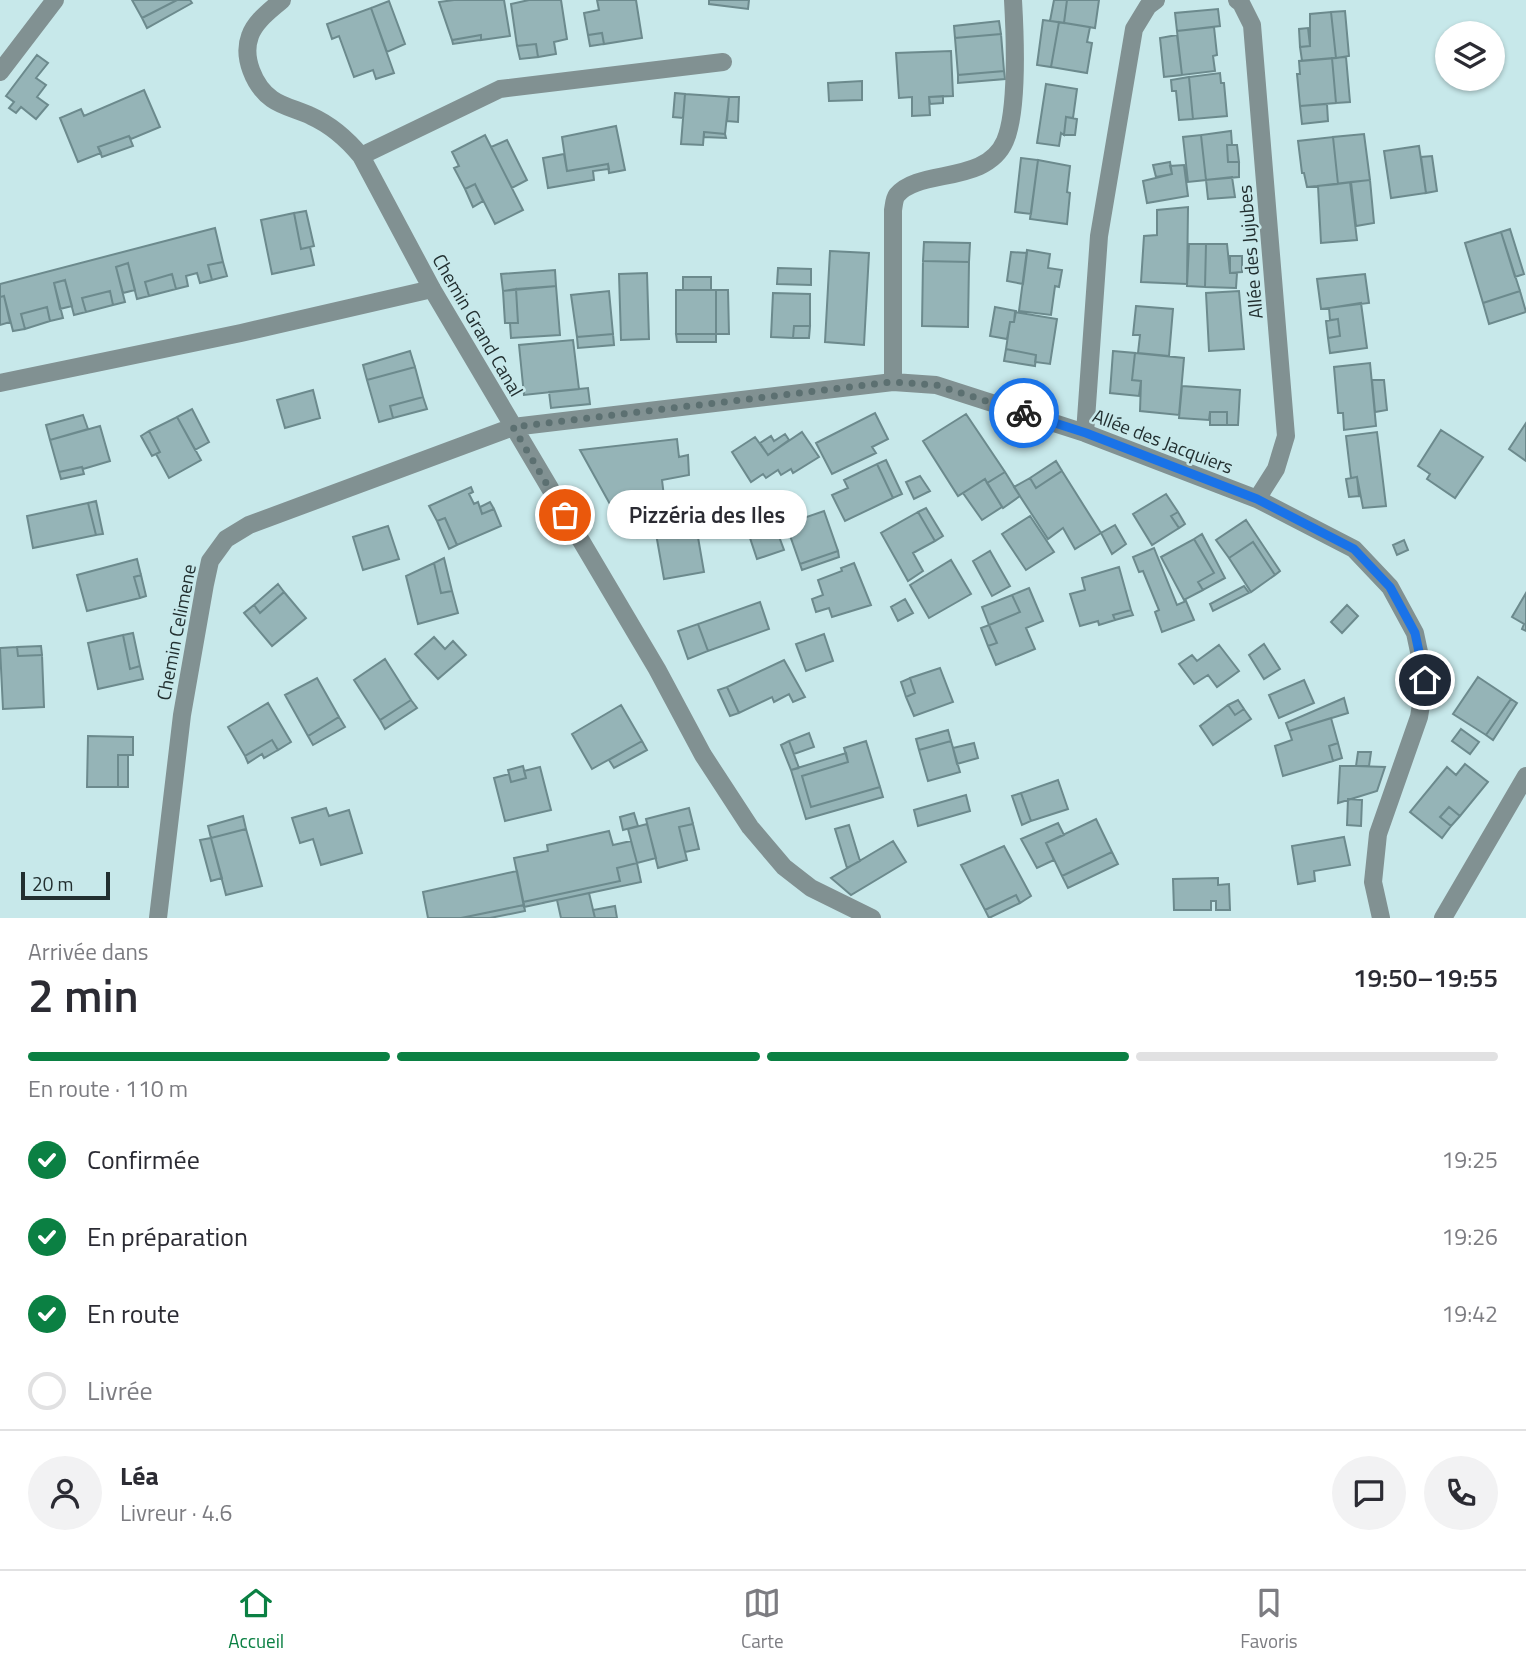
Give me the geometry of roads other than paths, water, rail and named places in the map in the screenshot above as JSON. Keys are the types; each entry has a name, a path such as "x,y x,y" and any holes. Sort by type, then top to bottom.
{"street":[{"path":"0,72 55,0"},
{"name":"Chemin Grand Canal","path":"282,0 262,18 249,37 249,64 259,86 272,99 332,127 361,156 432,289 657,669 703,755 750,827 784,867 811,888 872,918"},
{"path":"892,382 893,211 896,197 905,188 918,183 975,169 997,154 1006,140 1013,89 1013,0"},
{"path":"1086,433 1099,236 1134,29 1147,6 1156,0"},
{"name":"Allée des Jujubes","path":"1237,0 1252,25 1286,436 1276,469 1257,499"},
{"path":"361,156 500,89 723,62"},
{"path":"0,383 432,289"},
{"name":"Allée des Jacquiers","path":"513,427 892,382 936,385 1086,433 1257,499 1354,549 1390,587 1415,633 1425,680 1419,717 1378,834 1373,882 1381,918"},
{"name":"Chemin Celimene","path":"158,918 182,715 210,561 226,539 249,525 513,427"},
{"path":"1443,918 1526,776"}],"place":[{"name":"Pizzéria des Iles","path":"565,515"}]}
